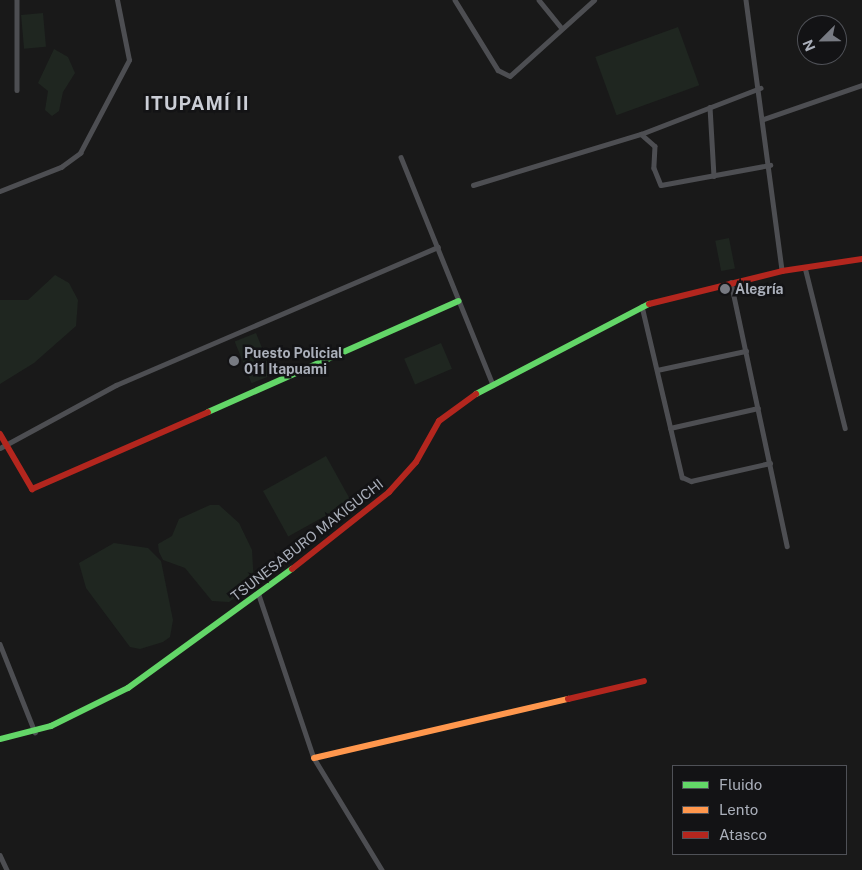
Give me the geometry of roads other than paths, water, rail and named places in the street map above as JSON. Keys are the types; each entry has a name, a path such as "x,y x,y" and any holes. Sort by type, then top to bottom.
{"street":[{"path":"17,0 18,90"},
{"path":"0,191 61,168 80,153 129,60 117,0"},
{"path":"456,0 498,70 510,76 594,0"},
{"path":"538,0 562,28"},
{"path":"746,0 760,88 782,271"},
{"path":"764,119 862,85"},
{"path":"473,185 641,134 760,88"},
{"path":"710,106 714,176"},
{"path":"641,134 655,146 654,168 660,184 770,165"},
{"path":"401,157 493,385"},
{"path":"3,446 116,385 438,247"},
{"name":"TSUNESABURO MAKIGUCHI","path":"0,739 35,732 128,688 259,594 376,505 416,462 447,412 493,385 642,306 731,282 782,271 862,259"},
{"path":"805,267 845,428"},
{"path":"731,282 787,546"},
{"path":"0,434 3,446 32,489 459,301"},
{"path":"642,306 670,428 685,480 770,463"},
{"path":"657,370 746,351"},
{"path":"670,428 758,408"},
{"path":"259,594 314,758 382,870"},
{"path":"0,644 35,732"},
{"path":"314,758 644,681"},
{"path":"0,855 7,870"}],"place":[{"name":"Alegría","path":"725,289"},
{"name":"Puesto Policial 011 Itapuami","path":"234,361"}],"district":[{"name":"ITUPAMÍ II","path":"197,104"}]}
